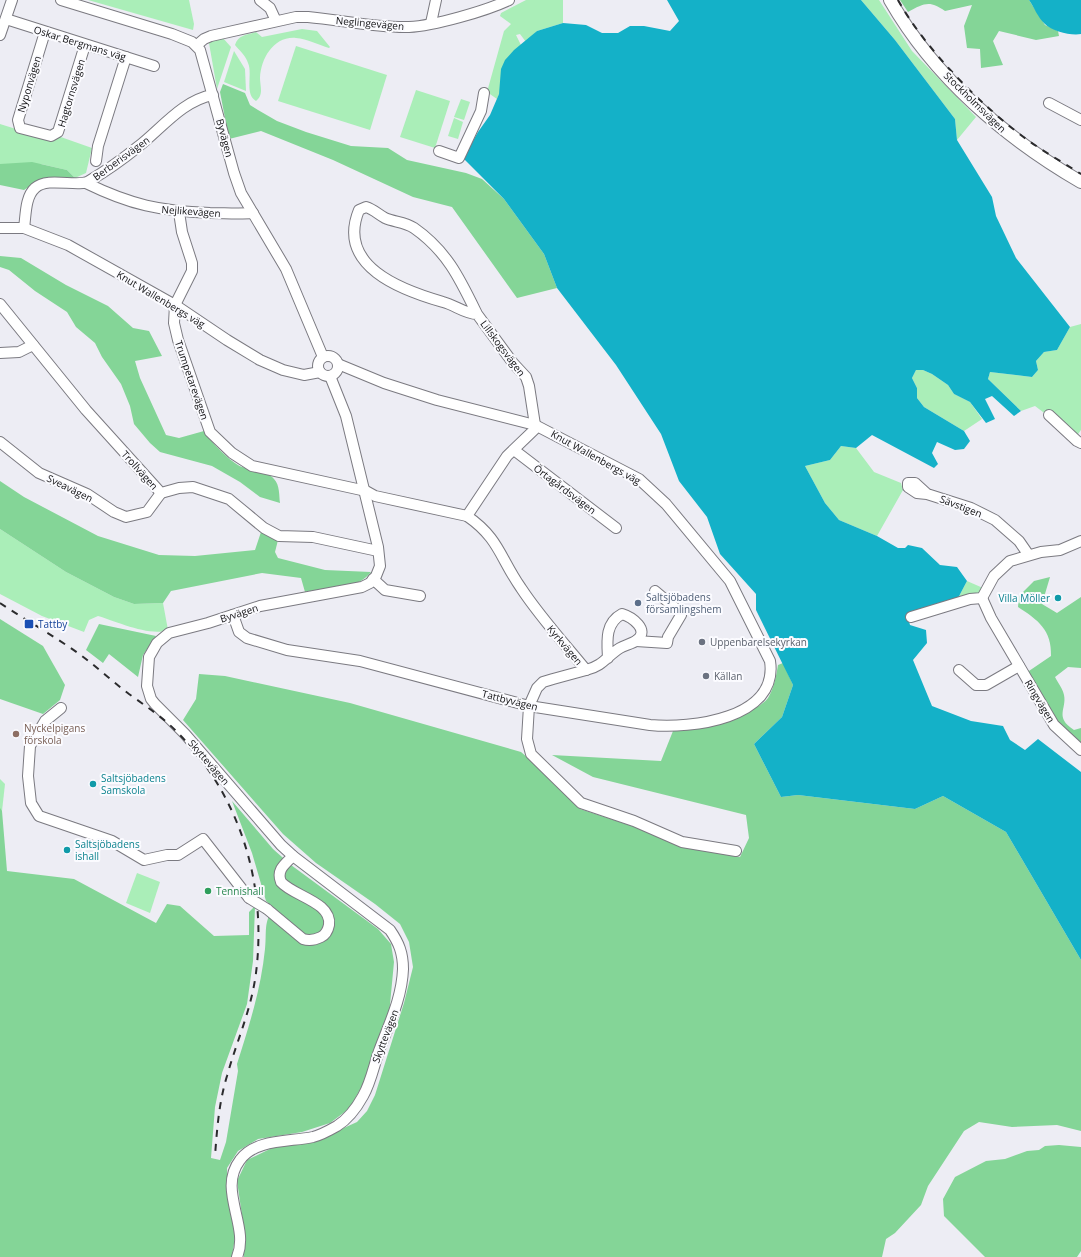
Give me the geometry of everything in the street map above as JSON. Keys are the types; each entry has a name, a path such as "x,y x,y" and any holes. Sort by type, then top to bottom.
{"main road":[{"name":"Stockholmsvägen","path":"890,0 903,22 924,51 987,116 1018,141 1081,182"}],"street":[{"path":"0,35 12,0"},
{"path":"61,0 172,34 197,45"},
{"path":"260,0 270,8 276,21"},
{"path":"431,23 436,0"},
{"name":"Neglingevägen","path":"197,45 204,38 211,36 276,21 308,17 397,26 417,26 490,8 508,0"},
{"name":"Oskar Bergmans väg","path":"6,19 154,66"},
{"name":"Nyponvägen","path":"46,32 18,124 20,128 51,136"},
{"name":"Hagtornsvägen","path":"51,136 58,132 86,45"},
{"name":"Byvägen","path":"197,45 203,58 234,173 241,193 286,269 323,358"},
{"path":"96,161 98,146 126,57"},
{"path":"439,152 459,158 481,111 484,93"},
{"name":"Berberisvägen","path":"24,228 29,196 35,188 47,183 86,183 138,147 182,109 207,96 213,95"},
{"path":"1049,104 1081,120"},
{"name":"Nejlikevägen","path":"86,183 130,201 157,209 179,212 253,213"},
{"name":"Lillskogsvägen","path":"478,314 471,314 444,302 414,293 388,281 376,273 362,257 354,244 354,226 359,210 366,207 386,218 404,223 414,228 450,261 478,314 513,363 526,376 535,424"},
{"name":"Trumpetarevägen","path":"179,212 182,232 192,263 192,271 175,305 173,314 178,340 210,432 220,443 242,461 252,466 366,491"},
{"name":"Knut Wallenbergs väg","path":"0,228 24,228 68,245 175,305 226,340 260,360 283,370 297,374 325,374"},
{"name":"Trollvägen","path":"0,304 86,410 162,493 179,488 193,487 229,500 264,528 279,536 313,537 378,551"},
{"path":"0,353 19,352 33,345"},
{"path":"325,374 337,371 338,364 333,357 323,358 318,364 325,374 346,416 366,491 380,566 373,579 385,590 420,596"},
{"name":"Knut Wallenbergs väg","path":"338,364 384,383 437,400 535,424 619,467 639,479 657,494 730,581 770,661"},
{"path":"1049,415 1079,442"},
{"path":"466,516 494,473 507,456 534,430 535,424"},
{"name":"Sveavägen","path":"0,442 39,473 87,494 114,512 126,517 147,512 162,493"},
{"name":"Örtagårdsvägen","path":"514,450 616,528"},
{"name":"Kyrkvägen","path":"366,491 375,496 466,516 488,532 521,588 586,670 543,682 532,694 529,706 527,739 531,754 581,803 634,821 682,842 736,851"},
{"name":"Sävstigen","path":"927,494 971,508 995,520 1019,541 1028,554"},
{"path":"911,617 970,599 982,598 1000,568 1010,561 1028,554 1060,550 1081,541"},
{"name":"Byvägen","path":"148,692 147,664 149,657 157,643 169,633 260,606 362,587 373,579"},
{"path":"636,641 667,643 668,637 681,615 680,612 655,591"},
{"name":"Ringvägen","path":"982,598 990,618 1054,725 1081,750"},
{"path":"586,670 598,665 608,658 620,648 636,641 640,637 640,626 633,619 622,614 615,618 608,632 608,658"},
{"name":"Tattbyvägen","path":"233,615 239,632 247,638 266,644 316,656 360,661 529,706 670,727 698,723 734,714 756,702 764,693 769,684 772,673 770,661"},
{"path":"959,670 976,685 986,685 1019,666"},
{"name":"Skyttevägen","path":"148,692 155,704 185,734 272,836 293,856 390,930 400,944 403,969 396,1008 364,1096 353,1112 338,1125 315,1136 262,1144 245,1154 236,1165 232,1179 232,1193 241,1249 237,1257"},
{"path":"61,708 46,721 30,746 29,790 31,803 38,816 112,841 144,860 167,855 178,855 203,839 249,898 267,910 303,939 311,940 320,937 327,930 329,921 325,911 281,882 279,874 281,869 293,856"}],"green space":[{"path":"88,0 189,0 194,24 193,30"},
{"path":"526,0 563,0 563,23 537,31 526,42 520,34 516,35 521,45 507,59 504,66 502,84 497,99 487,92 504,31 511,24 500,16 501,13"},
{"path":"861,0 879,0 912,51 976,117 957,140 955,119 895,40"},
{"path":"900,0 1029,0 1045,25 1058,31 1059,36 1036,40 999,31 993,41 1003,65 981,68 980,49 967,48 964,26 972,5 945,11 935,5 927,4 918,6 908,12"},
{"path":"302,29 317,31 330,47 329,48 296,38 288,38 275,45 266,56 263,63 260,78 261,93 256,101 250,94 250,73 247,60 235,45 236,42 240,37 256,32 262,37"},
{"path":"222,37 231,47 217,89 209,43 211,40"},
{"path":"296,46 387,75 370,130 278,101"},
{"path":"234,51 245,69 246,91 224,82"},
{"path":"223,84 245,93 250,105 277,121 306,132 351,146 388,148 407,160 466,173 482,179 504,199 544,254 557,288 517,298 452,207 413,197 333,160 261,131 229,139 220,92"},
{"path":"416,90 450,101 435,148 400,137"},
{"path":"461,99 470,102 464,120 454,117"},
{"path":"454,118 463,122 458,139 448,136"},
{"path":"0,124 51,140 58,136 92,148 86,173 75,178 67,170 41,164 0,164"},
{"path":"32,162 67,170 75,178 38,181 24,190 0,185 0,164"},
{"path":"0,256 21,258 66,285 108,306 133,328 149,331 162,356 135,361 140,378 166,435 179,438 204,431 211,441 232,461 242,467 263,472 271,476 276,481 278,487 280,503 260,497 240,482 212,466 160,452 150,443 134,424 130,406 121,384 102,357 95,343 76,327 67,312 35,291 9,270 0,267"},
{"path":"1081,324 1081,430 1076,437 1035,406 1021,411 988,379 990,372 1032,377 1038,370 1036,361 1044,352 1057,350 1070,327"},
{"path":"916,370 923,370 932,374 948,385 954,394 970,402 982,419 964,431 924,407 917,398 917,388 912,378"},
{"path":"841,446 856,448 874,472 901,483 903,490 877,536 839,520 825,503 805,466 830,460"},
{"path":"0,481 24,497 98,536 159,555 195,556 255,550 261,532 278,540 275,552 278,558 325,570 371,572 365,578 350,585 305,592 301,578 262,573 171,591 163,603 134,604 114,597 66,572 0,529"},
{"path":"0,529 66,572 114,597 134,604 163,603 168,630 161,632 142,630 98,616 89,620 84,632 42,616 0,594"},
{"path":"1050,577 1042,604 1057,613 1081,597 1081,668 1068,667 1055,677 1062,688 1064,695 1064,721 1074,730 1081,728 1081,745 1056,724 1026,673 1051,656 1051,647 1046,632 1042,627 1032,616 1018,607 1019,596 1034,581"},
{"path":"967,581 983,588 978,595 957,600"},
{"path":"0,619 43,646 65,685 60,700 43,714 0,699"},
{"path":"99,624 156,636 143,655 138,677 109,654 103,663 86,650"},
{"path":"783,663 793,685 782,717 754,744 781,797 798,795 915,809 943,796 1006,832 1081,960 1081,1131 1057,1125 1012,1127 979,1122 964,1131 928,1186 921,1205 895,1233 886,1239 882,1257 244,1257 244,1229 237,1181 247,1160 272,1148 313,1142 357,1122 367,1111 375,1095 404,1003 413,967 409,942 400,924 375,904 316,863 283,834 183,720 196,699 199,674 225,676 350,703 521,752 549,776 580,809 709,851 740,857 749,838 746,815 593,777 552,755 661,761 673,731 695,729 724,722 738,717 761,705 768,698 772,690 778,665"},
{"path":"0,779 5,784 2,811 0,814"},
{"path":"232,801 273,849 291,865 378,929 391,944 394,962 389,1015 364,1082 350,1108 330,1123 302,1132 258,1139 238,1151 227,1168 227,1191 235,1237 232,1257 0,1257 0,808 2,811 7,871 74,879 156,923 167,904 180,906 214,936 249,935 249,912 255,906 253,961 247,1004 222,1073 215,1107 211,1158 220,1160 226,1142 238,1071 237,1064 261,978 266,927 268,918 274,908 266,901 252,853"},
{"path":"137,873 160,882 150,913 126,903"},
{"path":"1059,1145 1081,1147 1081,1251 1077,1257 985,1257 944,1216 943,1199 955,1177 986,1161 1005,1159 1027,1151 1039,1150 1045,1146"}],"water":[{"path":"667,0 861,0 895,40 955,119 957,140 992,197 996,216 1016,258 1070,327 1057,350 1044,352 1036,361 1038,370 1032,377 990,372 988,379 1021,411 1014,416 992,396 985,399 995,419 986,423 970,402 954,394 948,385 932,374 923,370 916,370 912,378 917,388 917,398 924,407 964,431 970,441 964,449 955,450 937,442 932,453 938,464 934,468 872,435 856,448 841,446 830,460 805,466 825,503 839,520 877,536 898,548 905,548 908,545 922,548 940,565 957,567 967,581 957,600 907,614 910,625 926,630 927,643 913,660 932,706 971,721 1003,726 1010,740 1025,750 1038,739 1081,772 1081,960 1006,832 943,796 915,809 798,795 781,797 754,744 782,717 793,685 756,610 756,594 720,554 707,517 679,481 661,434 616,365 557,288 544,254 504,199 463,158 490,115 499,94 501,69 505,60 514,50 537,31 563,23 586,25 602,33 618,33 630,26 644,26 670,31 679,21"},
{"path":"1029,0 1081,0 1081,34 1067,34 1048,27 1040,19"}],"railway":[{"path":"898,0 939,58 975,95 993,112 1029,141 1081,174"},
{"path":"0,603 82,656 167,723 201,759 219,786 234,815 245,844 253,876 257,908 258,940 254,987 224,1086 220,1106 215,1156"}],"place":[{"name":"Villa Möller","path":"1058,598"},
{"name":"Saltsjöbadens församlingshem","path":"638,603"},
{"name":"Tattby","path":"29,624"},
{"name":"Uppenbarelsekyrkan","path":"702,642"},
{"name":"Källan","path":"706,676"},
{"name":"Nyckelpigans förskola","path":"16,734"},
{"name":"Saltsjöbadens Samskola","path":"93,784"},
{"name":"Saltsjöbadens ishall","path":"67,850"},
{"name":"Tennishall","path":"208,891"}]}
